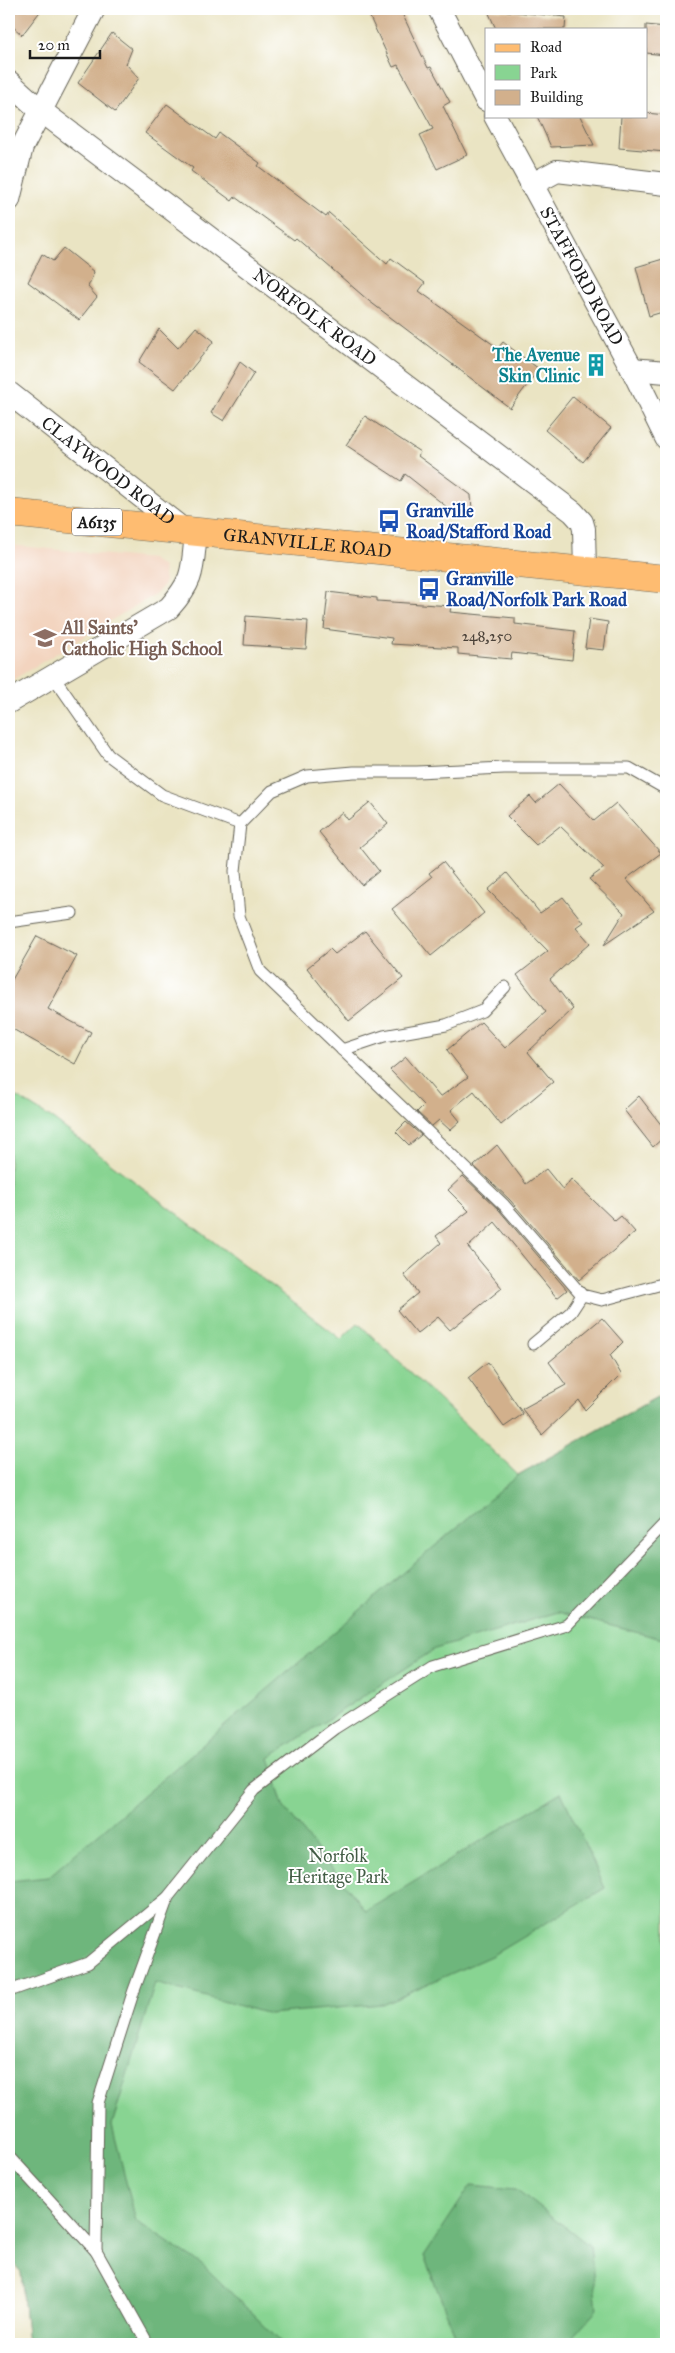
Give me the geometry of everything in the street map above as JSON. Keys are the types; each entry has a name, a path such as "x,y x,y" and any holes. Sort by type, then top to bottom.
{"main road":[{"name":"GRANVILLE ROAD","path":"9,513 666,579"}],"street":[{"path":"9,200 22,147 94,9"},
{"path":"439,9 485,98"},
{"name":"NORFOLK ROAD","path":"9,82 40,110 573,512 582,522 584,529 585,572"},
{"name":"STAFFORD ROAD","path":"496,118 632,369 666,438"},
{"path":"531,185 557,171 666,184"},
{"path":"632,369 666,372"},
{"name":"CLAYWOOD ROAD","path":"9,393 190,532"},
{"path":"9,702 169,608 188,585 192,569 190,532"}],"lane":[{"path":"53,676 108,755 162,795 240,824"},
{"path":"666,789 630,768 504,768 417,772 354,772 307,776 272,791 240,824 236,871 239,916 260,971 504,1205 582,1295 602,1300 666,1283"},
{"path":"9,922 72,913"},
{"path":"342,1050 384,1036 446,1024 482,1011 505,987"},
{"path":"533,1344 571,1312 582,1295"},
{"path":"9,1990 88,1962 168,1897 254,1790 335,1728 433,1666 567,1625 666,1522"},
{"path":"96,2251 98,2103 132,1993 168,1897"},
{"path":"9,2156 96,2251 148,2344"}],"shaded area":[{"name":"All Saints' Catholic High School","path":"9,545 151,559 163,567 165,581 155,594 9,682"}],"green space":[{"name":"Norfolk Heritage Park","path":"9,1092 54,1120 341,1339 358,1323 518,1475 666,1392 666,2344 28,2344 21,2272 9,2258"},
{"path":"666,1392 666,1640 558,1612 435,1649 269,1758 283,1806 366,1911 561,1792 605,1888 491,1956 382,2004 269,2014 155,1983 112,2125 136,2221 205,2267 283,2344 28,2344 21,2272 9,2258 9,1881 48,1877 518,1475"},
{"path":"471,2185 516,2189 590,2246 597,2309 566,2344 482,2344 456,2337 424,2256"}],"building":[{"path":"9,9 42,9 22,35 9,23"},
{"path":"366,9 400,9 428,68 431,67 450,102 443,106 467,155 437,169 420,135 433,129 398,65 393,67"},
{"path":"487,9 566,17 565,28 496,28"},
{"path":"646,25 666,27 666,55 648,53 648,28 646,28"},
{"path":"112,33 132,49 126,64 139,78 115,112 78,83"},
{"path":"167,104 215,139 219,133 260,163 258,166 326,217 329,213 387,264 391,258 425,283 419,291 498,348 503,342 539,369 510,408 369,301 296,238 294,240 235,197 232,201 191,171 193,168 145,133"},
{"path":"648,113 666,115 666,152 619,148 621,118 648,118"},
{"path":"538,118 581,118 594,145 551,147"},
{"path":"64,248 94,272 88,287 97,297 79,320 28,282 42,254 53,261"},
{"path":"663,259 666,272 666,311 649,316 636,267"},
{"path":"196,327 214,341 175,389 139,362 159,329 178,348"},
{"path":"240,362 254,373 224,421 211,413"},
{"path":"573,396 611,428 583,462 545,430"},
{"path":"365,416 420,452 418,456 471,495 472,512 457,515 405,474 401,481 346,445"},
{"path":"328,592 377,598 377,601 451,606 450,612 515,618 515,624 575,631 572,660 512,653 511,659 458,654 458,648 391,644 392,638 324,629"},
{"path":"246,616 308,621 306,649 244,645"},
{"path":"589,619 608,622 604,650 585,648"},
{"path":"559,784 594,821 616,803 661,853 626,879 654,911 604,945 624,913 589,879 604,868 560,826 536,845 507,816 530,796 536,803"},
{"path":"370,802 388,824 360,847 379,871 362,885 319,832 342,812 348,820"},
{"path":"443,862 484,913 431,956 392,909 432,877 429,873"},
{"path":"507,873 540,913 563,897 583,922 576,927 590,943 550,979 573,1009 528,1052 553,1082 501,1125 474,1091 451,1110 460,1121 450,1130 439,1120 432,1126 417,1112 424,1105 390,1070 406,1057 440,1097 468,1077 447,1050 481,1022 505,1048 546,1012 517,975 548,951 488,890"},
{"path":"365,931 403,978 349,1021 307,968 330,949 335,954"},
{"path":"37,936 77,956 48,1009 91,1032 75,1064 9,1027 9,985"},
{"path":"639,1096 666,1131 666,1135 653,1147 624,1110"},
{"path":"406,1122 421,1135 409,1145 396,1132"},
{"path":"497,1145 526,1184 546,1169 563,1190 571,1179 615,1221 621,1216 635,1232 579,1280 510,1200 474,1166"},
{"path":"463,1176 499,1210 567,1290 557,1298 495,1222 468,1247 502,1288 450,1330 438,1317 417,1334 397,1310 418,1293 404,1275 441,1243 436,1236 469,1211 448,1190"},
{"path":"602,1318 623,1342 610,1355 621,1374 585,1410 579,1400 542,1435 522,1409 566,1385 549,1362"},
{"path":"488,1362 523,1414 504,1427 468,1378"}],"place":[{"name":"The Avenue Skin Clinic","path":"596,365"},
{"name":"Granville Road/Stafford Road","path":"389,521"},
{"name":"Granville Road/Norfolk Park Road","path":"429,589"},
{"name":"All Saints' Catholic High School","path":"45,638"}]}
